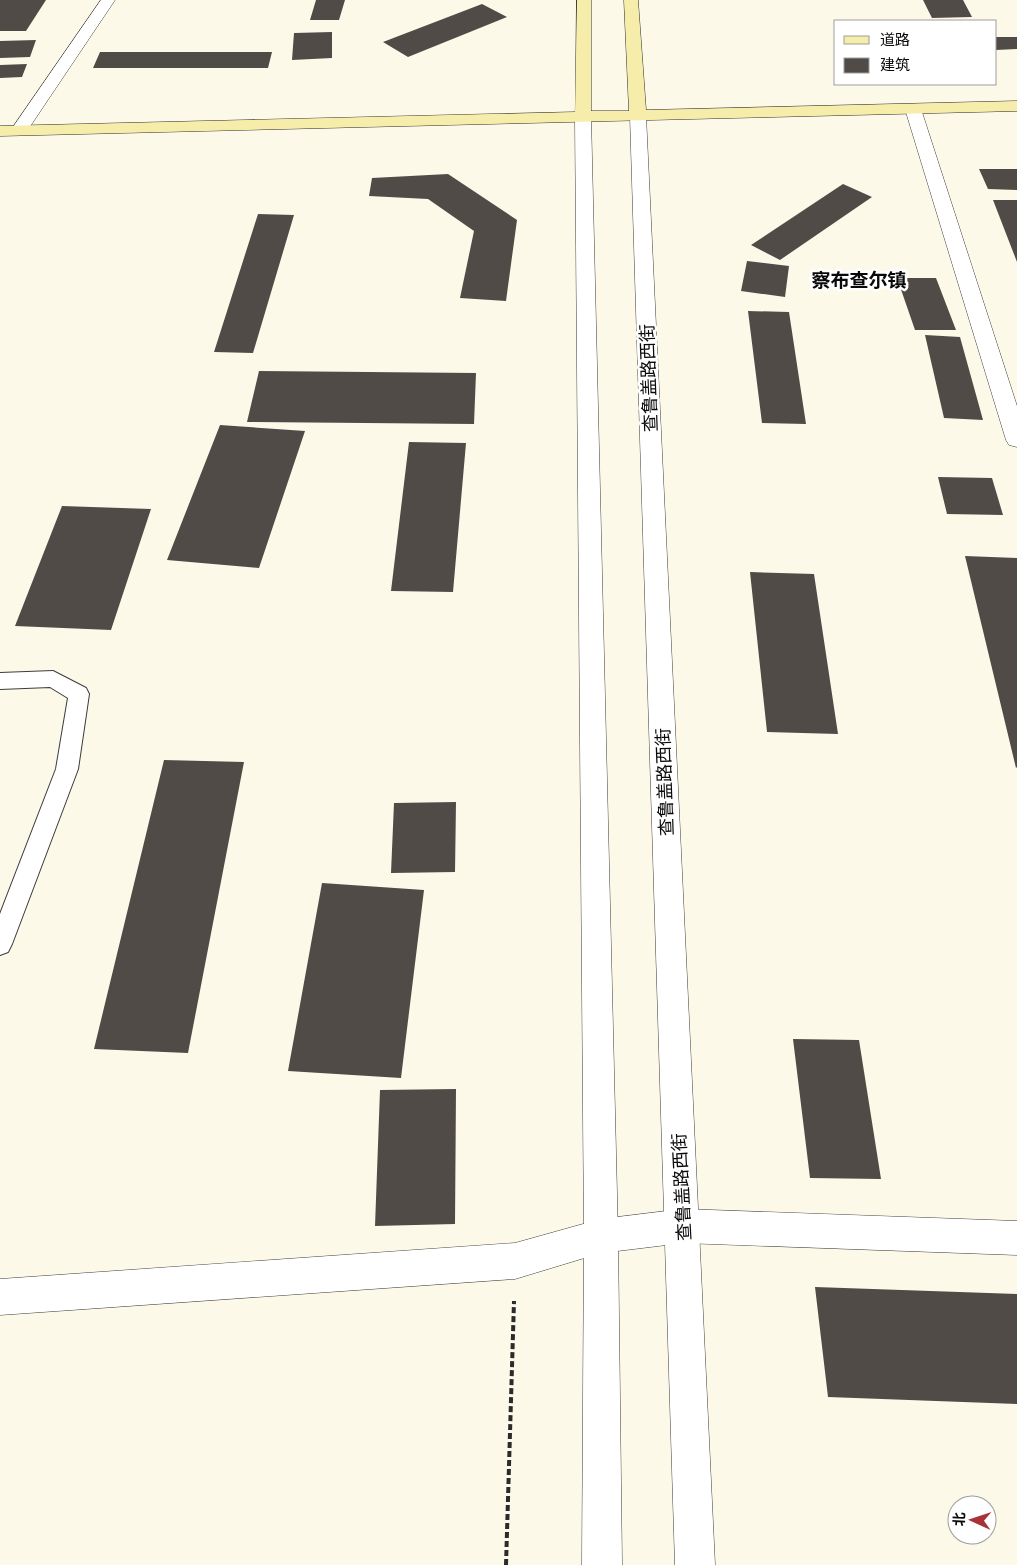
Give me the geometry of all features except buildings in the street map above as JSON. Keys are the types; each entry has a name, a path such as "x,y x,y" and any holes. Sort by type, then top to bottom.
{"main road":[{"path":"583,117 584,0"},
{"name":"查鲁盖路西街","path":"631,0 638,116"},
{"path":"0,131 1017,106"}],"street":[{"path":"19,130 108,0"},
{"path":"913,109 1017,440"},
{"name":"查鲁盖路西街","path":"638,116 695,1565"},
{"path":"583,117 601,1236 602,1565"},
{"path":"0,1297 515,1261 601,1236 683,1226 1017,1238"}],"lane":[{"path":"0,681 53,679 79,694 67,769 0,944"}],"path":[{"path":"506,1565 515,1261"}],"district":[{"name":"察布查尔镇","path":"859,279"}]}
